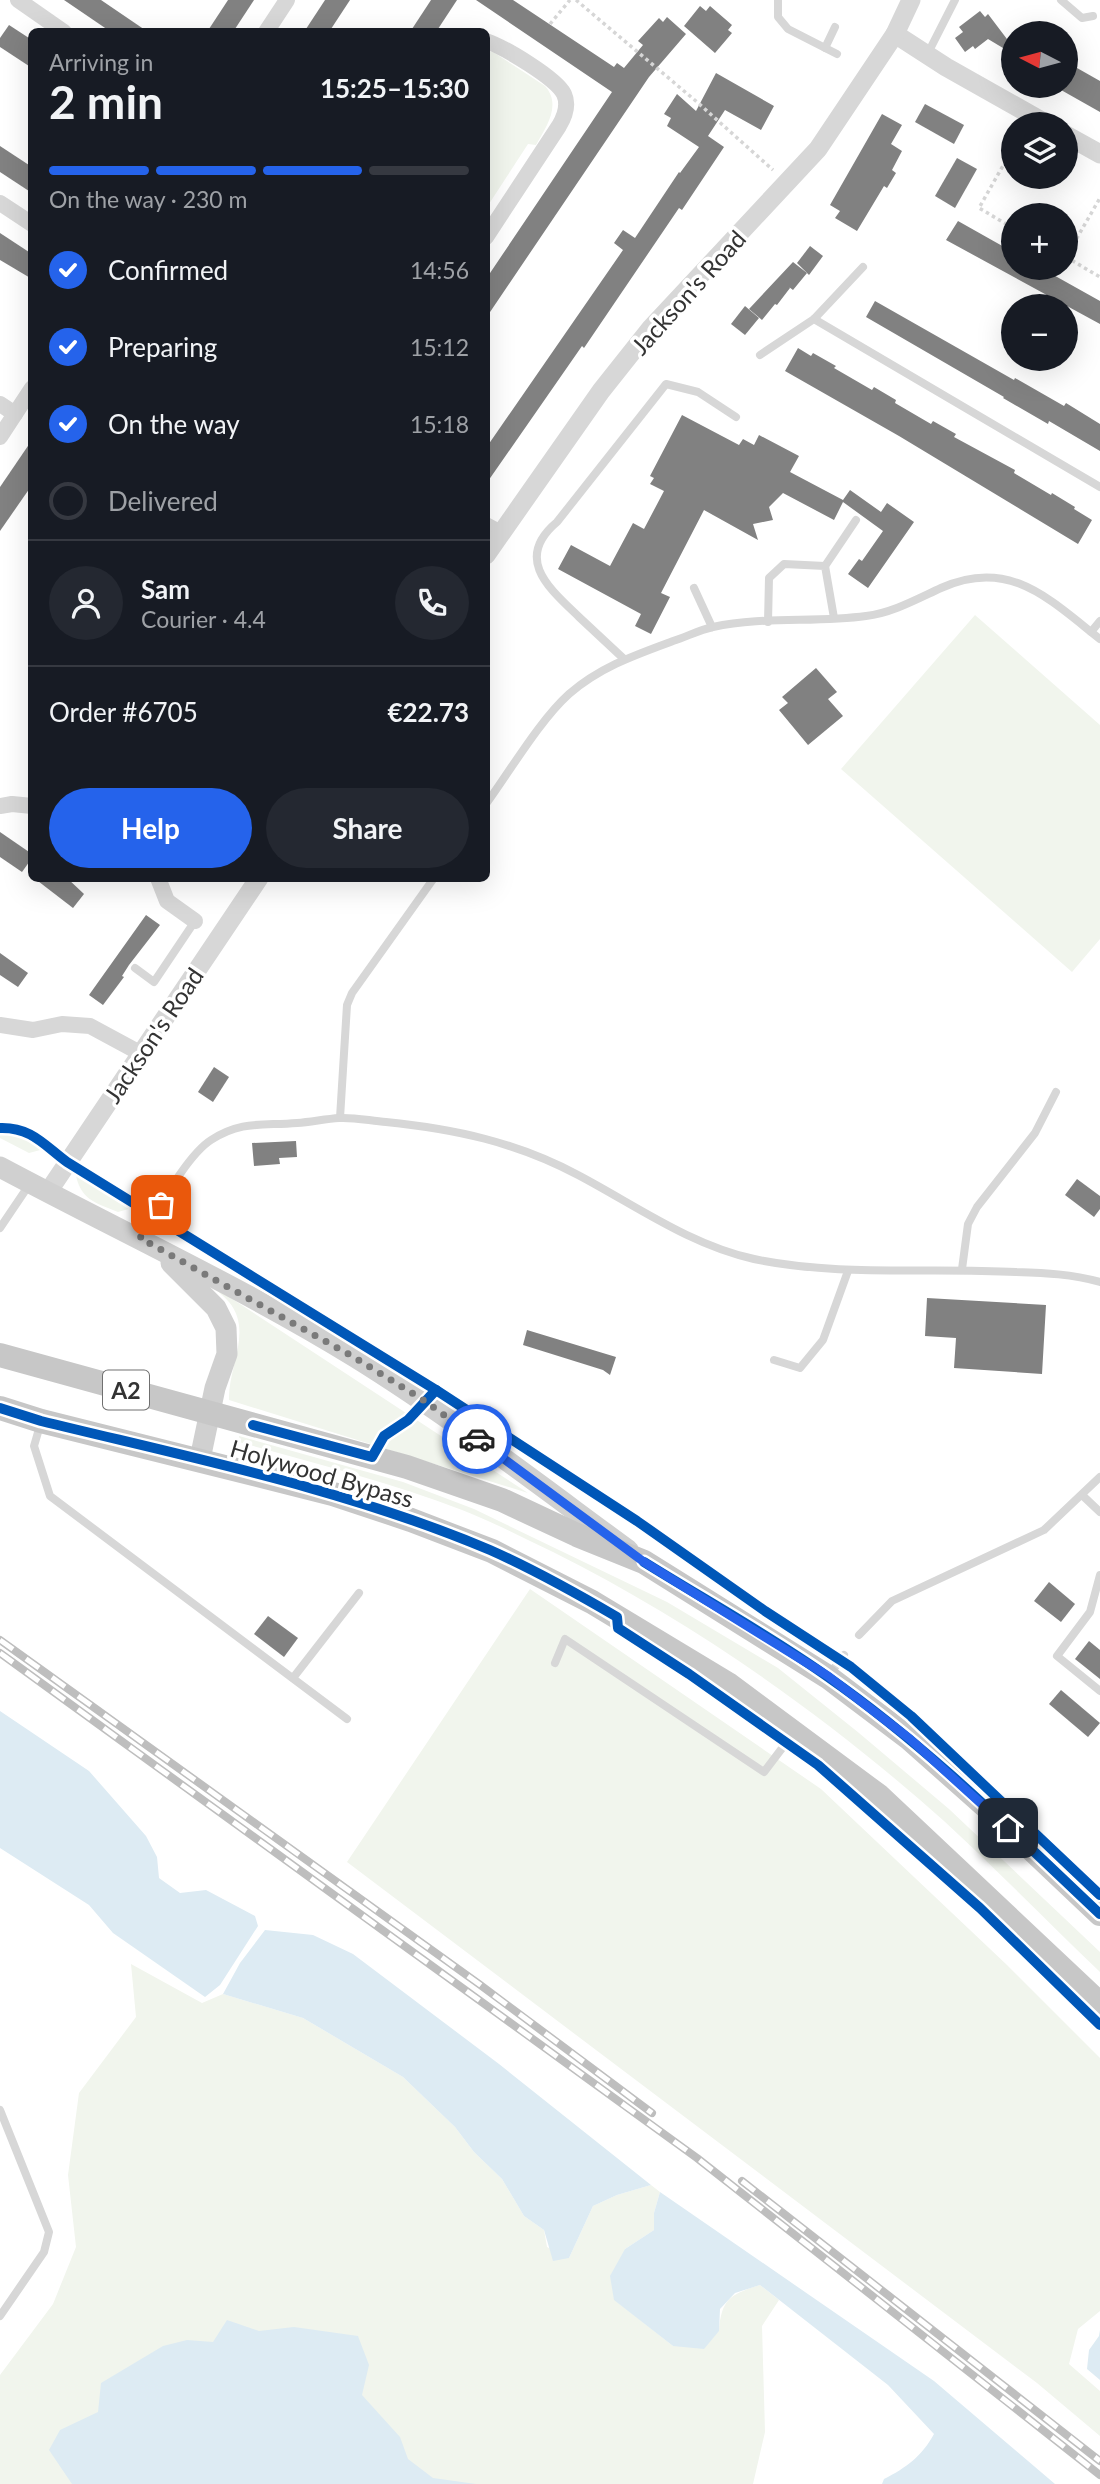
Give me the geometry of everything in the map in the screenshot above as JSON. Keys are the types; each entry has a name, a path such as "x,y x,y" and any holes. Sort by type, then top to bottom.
{"highway":[{"name":"Holywood Bypass","path":"0,1355 408,1466 502,1500 644,1562"},
{"name":"Holywood Bypass","path":"0,1408 41,1421 333,1494 492,1551 617,1616 729,1684 790,1730"},
{"name":"A2","path":"644,1562 828,1676 910,1739 1100,1914"},
{"name":"A2","path":"790,1730 879,1796 1100,2004"}],"main road":[{"path":"0,1167 144,1240 352,1356 425,1401 644,1562"},
{"path":"144,1240 209,1299 226,1328 227,1354 209,1413 200,1460"}],"street":[{"path":"18,0 58,28"},
{"path":"269,28 287,0"},
{"name":"Jackson's Road","path":"494,529 651,328 818,149 895,34 911,0"},
{"path":"895,34 1026,112"},
{"path":"490,43 554,82 563,93 566,109 559,126 490,231"},
{"path":"1078,142 1100,154"},
{"path":"0,203 28,221"},
{"path":"0,437 28,394"},
{"path":"0,404 15,414"},
{"path":"0,806 28,806"},
{"path":"160,882 167,901 195,921"},
{"name":"Jackson's Road","path":"39,1187 140,1053 256,882"},
{"path":"0,1025 33,1030 62,1024 90,1026 140,1053"}],"lane":[{"path":"778,0 778,17 788,29 837,54"},
{"path":"927,55 956,0"},
{"path":"1062,0 1082,18 1093,16"},
{"path":"825,48 835,27"},
{"path":"760,355 814,319 863,268"},
{"path":"814,319 1100,487"},
{"path":"624,659 549,588 538,564 540,545 550,528 666,384 698,392 736,417"},
{"path":"834,618 825,566 856,520"},
{"path":"768,622 769,578 784,564 825,566"},
{"path":"490,798 538,731 567,696 597,671 712,627 869,616 897,608 960,579 984,577 1010,579 1041,593 1100,639"},
{"path":"694,588 712,627"},
{"path":"1091,632 1100,621"},
{"path":"340,1118 347,1005 352,993 431,882"},
{"path":"135,968 154,982 195,921"},
{"path":"962,1269 968,1224 977,1207 1035,1133 1056,1092"},
{"path":"144,1240 186,1166 208,1141 239,1126 340,1118 481,1136 530,1151 577,1174 663,1223 716,1247 753,1259 848,1271 962,1269 1078,1275 1100,1282"},
{"path":"0,1228 39,1187"},
{"path":"774,1360 800,1368 823,1340 848,1271"},
{"path":"41,1421 34,1446 50,1496 347,1719"},
{"path":"859,1635 892,1601 1044,1530 1100,1477"},
{"path":"1083,1495 1100,1512"},
{"path":"1100,1576 1090,1612 1057,1656 1100,1691"},
{"path":"293,1678 359,1593"},
{"path":"555,1663 565,1639 764,1772 783,1747 790,1730"},
{"path":"828,1676 844,1654"},
{"path":"0,2110 49,2232 44,2252 0,2316"}],"path":[{"path":"550,24 570,0"},
{"path":"576,0 789,183"},
{"path":"1001,169 979,208 1001,221"},
{"path":"1078,236 1100,198"},
{"path":"1078,264 1100,277"}],"shaded area":[{"path":"490,52 545,86 550,93 552,108 548,123 536,145 528,144 490,202"},
{"path":"975,615 1100,725 1100,939 1072,972 841,769"},
{"path":"0,1133 25,1137 44,1149 29,1153 0,1138"},
{"path":"75,1171 132,1208 118,1212 89,1199 80,1188"},
{"path":"208,1283 528,1493 229,1400 238,1350 239,1325 229,1302"},
{"path":"239,1436 403,1482 474,1509 667,1602 778,1668 949,1809 1100,1952 1100,1972 944,1821 899,1782 806,1708 657,1609 553,1552 462,1510 379,1482 239,1442"},
{"path":"530,1589 821,1789 1007,1965 1100,2058 1100,2311 1078,2329 1069,2364 1100,2391 1100,2436 1037,2383 347,1862"},
{"path":"0,1711 89,1771 146,1836 157,1857 159,1878 180,1893 206,1890 255,1916 258,1926 220,1985 205,1997 113,1933 89,1905 0,1848"},
{"path":"265,1930 313,1935 353,1954 499,2064 651,2185 617,2195 593,2206 569,2258 553,2261 544,2230 524,2216 502,2179 474,2152 455,2127 403,2077 303,2018 223,1994 240,1963"},
{"path":"131,1964 202,2003 223,1994 303,2018 403,2077 455,2127 474,2152 502,2179 524,2216 544,2230 547,2247 569,2258 593,2206 617,2195 651,2185 660,2192 654,2213 654,2230 625,2249 615,2300 673,2346 719,2331 725,2305 742,2291 760,2285 779,2300 762,2326 765,2432 753,2484 0,2484 0,2375 53,2304 76,2247 68,2175 79,2093 136,2017"},
{"path":"660,2192 934,2381 1055,2484 882,2484 884,2479 919,2455 934,2434 888,2385 760,2285 735,2293 720,2309 719,2331 704,2349 673,2346 614,2300 610,2276 625,2249 654,2230 654,2213"},
{"path":"227,2320 259,2331 294,2327 358,2336 369,2365 362,2395 400,2437 408,2459 433,2478 476,2484 72,2484 49,2450 60,2430 98,2412 101,2383 163,2346 187,2340 213,2342"},
{"path":"1100,2330 1100,2380 1087,2369 1089,2350"}],"building":[{"path":"64,0 101,0 142,28 105,28"},
{"path":"228,0 254,0 236,28 210,28"},
{"path":"325,0 350,0 332,28 307,28"},
{"path":"431,0 457,0 439,28 413,28"},
{"path":"476,0 513,0 614,67 617,63 624,68 643,45 638,41 659,18 663,22 667,17 686,34 649,77 490,312 490,273 612,92"},
{"path":"700,6 706,11 710,6 732,25 728,30 732,33 715,53 684,26"},
{"path":"980,11 985,17 988,14 1001,31 1001,47 988,39 975,49 973,46 965,52 955,38 963,32 959,27"},
{"path":"9,25 28,37 28,65 0,47 0,38"},
{"path":"1078,69 1100,81 1100,112 1075,98 1078,98"},
{"path":"716,73 774,106 761,130 725,110 708,136 724,147 490,478 490,442 623,250 614,243 623,230 635,238 699,147 667,126 671,118 664,114 677,94 696,111"},
{"path":"925,104 964,125 954,144 915,122"},
{"path":"882,114 902,125 891,144 902,151 892,170 896,173 887,188 884,186 857,231 835,218 840,211 830,205"},
{"path":"0,146 28,164 28,190 0,172"},
{"path":"957,158 977,169 955,208 935,196"},
{"path":"958,221 1001,245 1001,270 946,240"},
{"path":"0,233 28,251 28,277 0,260"},
{"path":"810,246 823,256 809,275 797,263"},
{"path":"793,262 807,273 793,290 789,287 777,305 775,304 762,320 749,309"},
{"path":"1019,280 1062,280 1100,301 1100,324 1078,312 1078,294 1045,294"},
{"path":"875,301 1014,380 1015,378 1064,406 1066,403 1100,424 1100,451 1049,421 1048,424 866,317"},
{"path":"745,306 759,318 745,335 731,324"},
{"path":"798,348 836,366 834,368 872,390 874,387 931,424 933,421 956,434 954,437 1075,507 1074,509 1092,520 1078,544 785,371"},
{"path":"682,415 739,445 743,439 754,445 759,435 799,456 790,472 843,500 850,490 881,512 887,503 914,522 868,588 848,574 859,559 862,561 883,531 843,502 834,520 783,493 769,507 773,520 753,524 758,540 704,510 661,593 670,597 651,634 635,626 641,614 558,569 571,545 610,566 633,523 644,529 664,491 650,484 654,478 650,476"},
{"path":"28,446 28,491 0,531 0,487"},
{"path":"816,668 837,692 828,699 843,716 808,745 779,710 788,703 782,697"},
{"path":"0,832 28,851 28,864 22,872 0,857"},
{"path":"39,882 71,882 84,894 73,908"},
{"path":"146,915 160,925 103,1005 89,995"},
{"path":"0,953 28,973 18,987 0,975"},
{"path":"214,1067 229,1077 213,1102 198,1092"},
{"path":"296,1141 297,1157 279,1158 280,1164 254,1166 252,1143"},
{"path":"1077,1179 1100,1196 1100,1209 1094,1217 1065,1195"},
{"path":"927,1298 1046,1305 1042,1374 954,1368 956,1338 925,1336"},
{"path":"527,1330 616,1357 610,1375 603,1370 523,1345"},
{"path":"1049,1582 1075,1604 1061,1622 1034,1601"},
{"path":"268,1616 298,1638 284,1657 254,1634"},
{"path":"1089,1641 1100,1650 1100,1679 1075,1659"},
{"path":"1061,1690 1100,1723 1088,1737 1049,1704"}],"railway":[{"path":"0,1640 479,1984 652,2113"},
{"path":"0,1653 697,2158 1100,2475"},
{"path":"742,2181 1100,2461"}],"cycle path":[{"path":"0,1128 20,1130 36,1138 67,1162 436,1390 637,1521 765,1611 851,1667 911,1716 1100,1895"},
{"path":"253,1425 372,1457 384,1436 408,1420 436,1390"},
{"path":"0,1408 41,1421 268,1476 380,1509 490,1550 586,1599 617,1617 618,1628 689,1674 818,1765 980,1908 1100,2025"},
{"path":"644,1562 783,1647 865,1704 935,1761 1100,1914"}],"way so far":[{"path":"161,1205 140,1238 352,1356 425,1401 477,1439"}],"route":[{"path":"477,1439 644,1562 828,1676 910,1739 1008,1828"}]}
